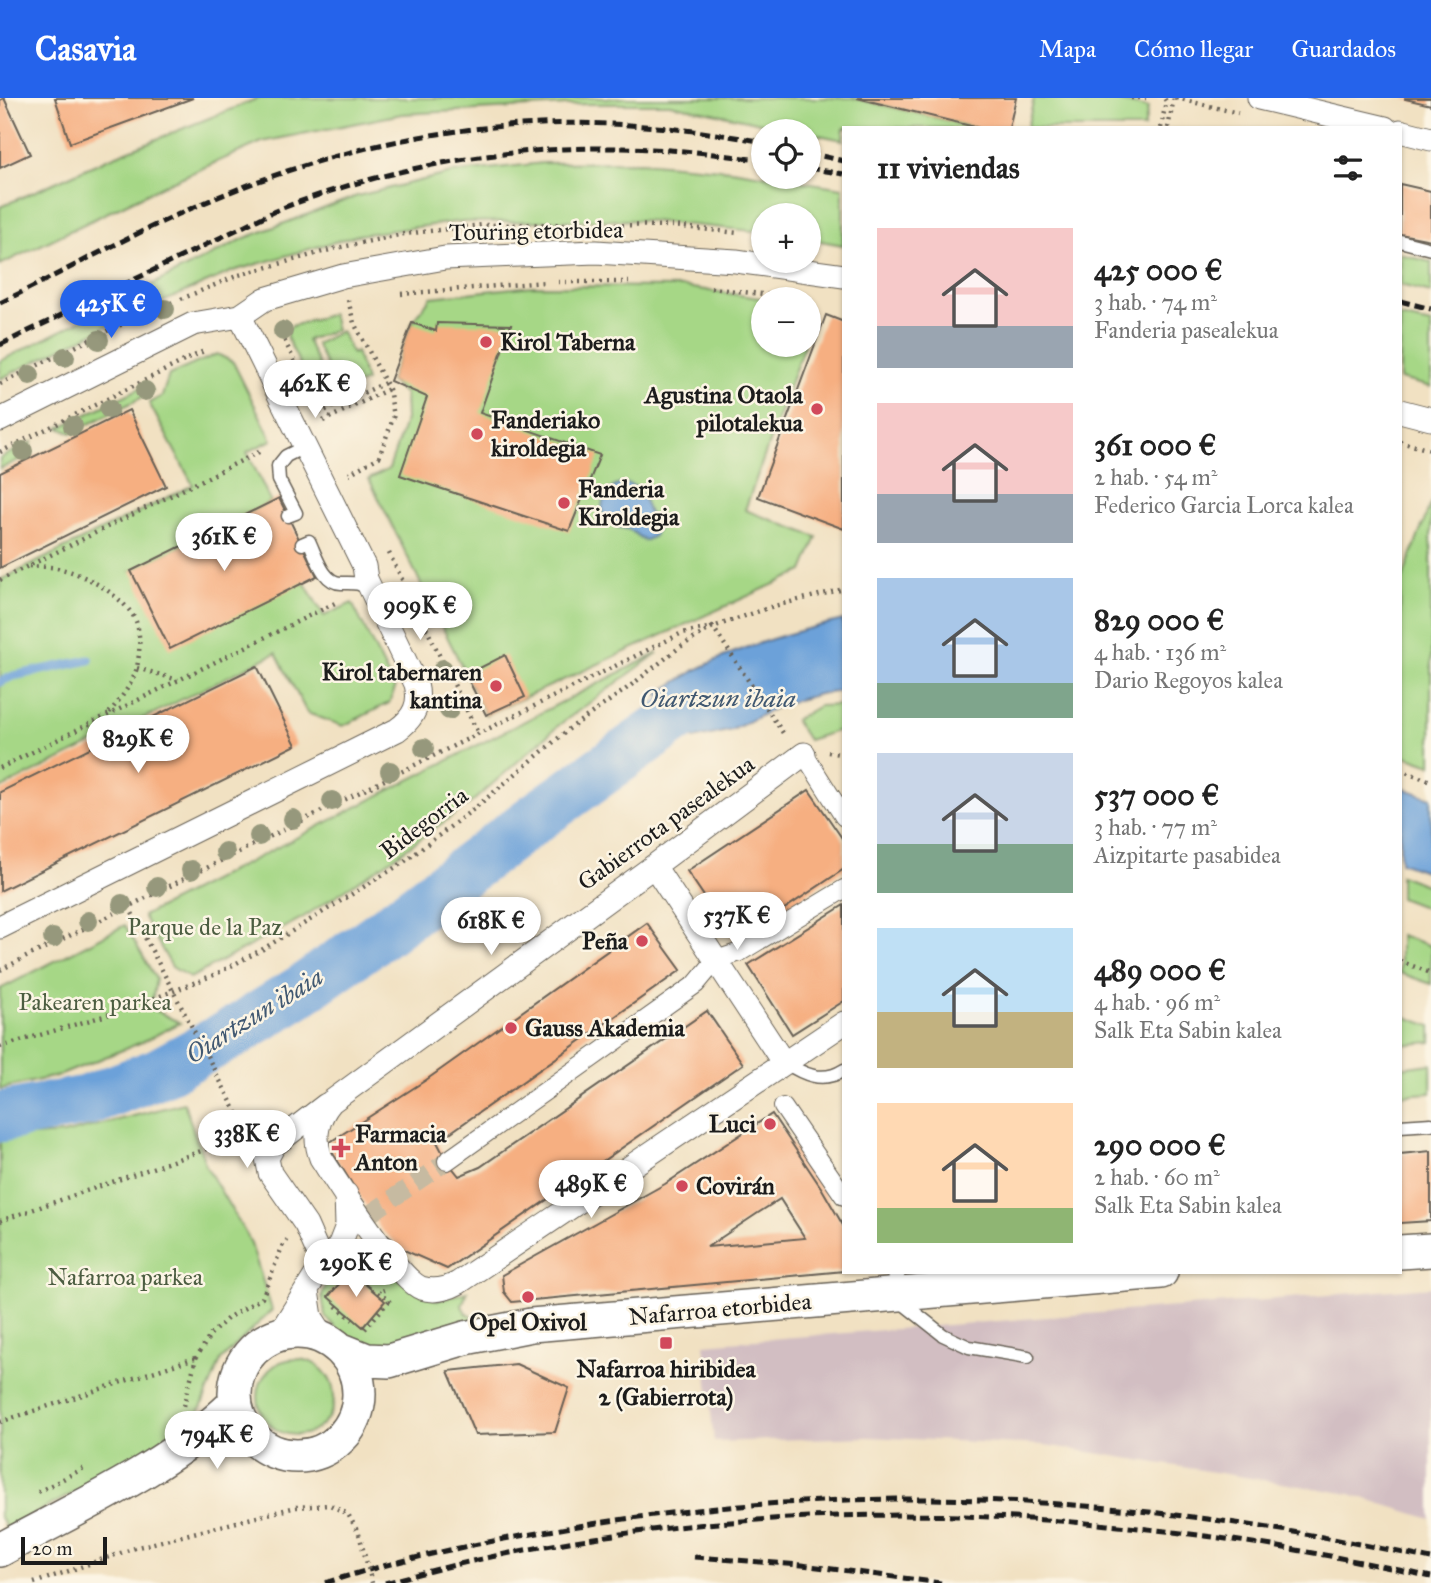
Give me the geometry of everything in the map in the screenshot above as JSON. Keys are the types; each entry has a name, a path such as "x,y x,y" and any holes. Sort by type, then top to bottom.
{"main road":[{"path":"1402,1252 1431,1250"},
{"name":"Nafarroa etorbidea","path":"279,1334 302,1332 367,1360 390,1360 476,1335 531,1325 895,1280 1115,1274"},
{"path":"255,1442 242,1426 234,1404 235,1382 243,1360 259,1344 279,1334"},
{"path":"333,1344 355,1369 359,1401"},
{"name":"Nafarroa etorbidea","path":"172,1456 216,1444 255,1442 273,1453 294,1458 315,1454 334,1446 349,1430 358,1411 359,1401 375,1380 409,1356"},
{"name":"Nafarroa etorbidea","path":"0,1550 172,1456 209,1428 234,1404"}],"street":[{"path":"1259,98 1377,126"},
{"path":"1402,131 1431,138"},
{"name":"Touring etorbidea","path":"240,316 265,299 343,276 445,258 596,252 736,261 842,276"},
{"path":"0,420 193,324 240,316 364,566 373,593 418,693 411,719 397,730 0,927"},
{"path":"1402,412 1431,419"},
{"path":"796,747 842,814"},
{"name":"Gabierrota pasealekua","path":"324,1266 306,1225 270,1173 267,1158 274,1146 654,866 796,747"},
{"path":"654,866 783,1062"},
{"path":"447,1161 696,984 716,960 740,952 842,890"},
{"path":"324,1266 356,1253 396,1265 407,1278 423,1288 441,1290 450,1287 842,1024"},
{"name":"Gabierrota pasealekua","path":"331,1102 320,1118 317,1149 346,1194 366,1216 396,1265"},
{"path":"783,1107 842,1193"},
{"path":"333,1344 311,1317 317,1295 314,1278 340,1244 347,1226 346,1194"},
{"path":"279,1334 317,1295"}],"lane":[{"path":"1402,242 1431,248"},
{"path":"288,516 296,513 279,480 278,466 286,456 304,447"},
{"path":"302,544 309,541 328,578 334,583 359,583 373,593"},
{"path":"349,583 358,571 352,542"},
{"path":"783,1062 808,1076 836,1075 842,1071"},
{"path":"1402,1126 1431,1124"},
{"path":"895,1280 943,1335 969,1347 1028,1357"}],"path":[{"path":"1131,98 1146,98"},
{"path":"1168,126 1174,98"},
{"path":"1161,126 1165,100"},
{"path":"0,384 109,330 210,286 239,275 337,248"},
{"path":"398,295 552,282 632,282"},
{"path":"700,286 751,292"},
{"path":"337,303 360,298"},
{"path":"348,299 354,323 389,390 394,416 380,457 349,474"},
{"path":"288,348 280,331 281,325 292,316"},
{"path":"0,452 205,350"},
{"path":"319,413 385,383"},
{"path":"323,421 389,390"},
{"path":"1402,443 1431,450"},
{"path":"0,580 267,449"},
{"path":"28,566 60,568 87,578 114,595 135,619 139,640 137,668 127,689 107,715"},
{"path":"402,579 479,734"},
{"name":"Bidegorria","path":"0,1046 107,1015 174,991 215,974 263,949 404,862 475,808 569,729 680,647 713,627 774,606 842,589"},
{"path":"0,768 342,599"},
{"path":"0,970 682,633 713,627 796,747"},
{"path":"137,668 179,680"},
{"path":"1402,772 1431,781"},
{"path":"129,907 249,1134"},
{"path":"1402,962 1431,973"},
{"path":"0,1222 249,1134 260,1127"},
{"path":"182,1414 196,1358 211,1334 229,1317 262,1298 284,1242 306,1225"},
{"path":"317,1295 365,1330 389,1301 369,1284"},
{"path":"378,1292 382,1290 394,1294"},
{"path":"0,1422 196,1358"},
{"path":"36,1493 97,1462"},
{"path":"34,1583 138,1547 296,1507 330,1505 348,1514 359,1534 372,1583"}],"shaded area":[{"path":"1431,1287 1431,1519 1350,1494 1045,1445 867,1437 714,1442 704,1344"}],"green space":[{"path":"259,98 853,98 971,126 842,126 842,140 821,135 821,119 751,121 670,104 587,104 402,114 262,142 162,186 0,265 0,207 107,159"},
{"path":"1034,98 1105,98 1148,108 1144,126 1027,126"},
{"path":"641,162 751,173 751,189 821,189 821,184 842,188 842,245 821,241 821,203 751,203 751,231 641,220 455,222 358,235 233,271 107,326 0,379 0,361 245,238 357,196 452,173 543,163"},
{"path":"1402,255 1431,262 1431,293 1402,286"},
{"name":"Fanderia Kiroldegia","path":"532,286 685,287 751,297 751,357 800,357 745,510 817,537 803,571 486,715 369,479 389,469 406,419 405,394 390,381 412,323 431,297"},
{"path":"332,314 336,330 307,340 335,399 320,405 287,338 287,331 292,326"},
{"path":"1402,317 1431,324 1431,387 1402,380"},
{"path":"341,331 352,354 356,352 366,381 339,393 316,344"},
{"path":"217,354 233,362 272,440 247,452 271,502 132,571 304,582 324,616 352,603 395,689 389,703 343,726 307,713 276,653 0,789 0,580 193,485 149,403 162,396 169,375"},
{"path":"148,384 153,392 71,433 59,428"},
{"path":"32,442 27,456 0,469 0,458"},
{"path":"1431,502 1431,765 1402,755 1402,581"},
{"name":"Parque de la Paz","path":"658,653 559,725 472,802 302,918 190,978 172,967 143,916"},
{"path":"842,705 842,729 808,740 795,720 819,706"},
{"path":"1402,876 1431,887 1431,910 1402,899"},
{"name":"Pakearen parkea","path":"125,925 156,979 151,1008 180,1023 142,1042 61,1075 0,1089 0,989"},
{"path":"1402,936 1431,946 1431,984 1402,974"},
{"path":"1402,1016 1431,1026 1431,1042 1402,1045"},
{"path":"1431,1064 1431,1093 1402,1095 1402,1068"},
{"name":"Nafarroa parkea","path":"184,1103 206,1166 250,1241 272,1310 221,1360 191,1431 6,1529 0,1517 0,1138 63,1134"},
{"path":"367,1261 437,1300 467,1292 462,1306 466,1313 478,1319 386,1348 364,1346 339,1332 325,1316 322,1295 329,1279 338,1268"},
{"path":"289,1359 303,1359 317,1365 328,1376 334,1397 331,1412 323,1424 303,1435 289,1435 275,1429 264,1418 258,1404 258,1390 264,1376 275,1365"}],"water":[{"path":"623,483 639,489 658,526 654,536 644,541 630,530 611,524 602,510 607,494"},
{"name":"Oiartzun ibaia","path":"842,620 842,691 819,694 781,705 732,730 694,739 658,693 734,652"},
{"path":"1402,788 1431,798 1431,873 1402,863"}],"building":[{"path":"4,98 30,154 0,168 0,100"},
{"path":"55,98 193,98 70,143"},
{"path":"857,98 1016,98 1009,126 971,126"},
{"path":"1431,98 1431,105 1405,99"},
{"path":"1402,184 1431,191 1431,240 1402,234"},
{"name":"Agustina Otaola pilotalekua","path":"826,315 842,321 842,528 758,497 810,357 821,357 821,328"},
{"name":"Fanderiako kiroldegia","path":"412,323 436,331 437,323 511,325 480,413 600,455 569,531 400,475 427,397 390,381"},
{"path":"129,410 166,486 0,568 0,473"},
{"path":"279,498 317,576 170,649 131,571"},
{"name":"Kirol tabernaren kantina","path":"505,655 525,697 486,715 466,675"},
{"path":"257,666 296,745 0,891 0,792"},
{"path":"809,790 842,838 842,870 735,942 687,871"},
{"path":"842,906 842,1002 792,1034 748,965"},
{"path":"647,923 681,970 437,1142 447,1161 459,1176 480,1167 707,1011 743,1064 447,1269 406,1251 381,1230 327,1144 426,1080"},
{"path":"772,1114 842,1224 842,1271 512,1302 504,1292 502,1275 665,1184","holes":["780,1199 805,1238 707,1247"]},
{"path":"1431,1151 1431,1221 1402,1223 1402,1154"},
{"path":"350,1271 385,1301 363,1327 328,1297"},
{"path":"516,1364 569,1388 555,1432 475,1435 448,1371"}],"waterway":[{"name":"Oiartzun ibaia","path":"0,1117 85,1101 159,1073 233,1033 302,990 534,819 714,694 798,662 842,656"},
{"path":"0,682 13,676 89,660"}],"tunnel":[{"path":"370,1214 447,1161"}],"railway":[{"path":"0,303 166,220 261,180 331,158 401,141 471,129 542,124 614,124 688,130 751,140"},
{"path":"0,345 275,211 333,190 393,174 454,161 577,148 639,148 751,159"},
{"path":"821,156 842,161"},
{"path":"821,170 842,174"},
{"path":"1402,302 1431,309"},
{"path":"325,1583 439,1552 555,1530 665,1514 775,1503 885,1499 994,1501 1104,1508 1213,1520 1322,1537 1431,1559"},
{"path":"385,1583 514,1552 644,1531 775,1519 907,1515 1039,1520 1171,1532 1302,1551 1431,1577"},
{"path":"694,1557 802,1565 941,1583"}],"place":[{"name":"Kirol Taberna","path":"486,342"},
{"name":"Agustina Otaola pilotalekua","path":"817,409"},
{"name":"Fanderiako kiroldegia","path":"477,434"},
{"name":"Fanderia Kiroldegia","path":"564,503"},
{"name":"Kirol tabernaren kantina","path":"496,686"},
{"name":"Peña","path":"642,941"},
{"name":"Gauss Akademia","path":"511,1028"},
{"name":"Luci","path":"770,1124"},
{"name":"Farmacia Anton","path":"341,1148"},
{"name":"Covirán","path":"682,1186"},
{"name":"Opel Oxivol","path":"528,1297"},
{"name":"Nafarroa hiribidea 2 (Gabierrota)","path":"666,1343"}]}
